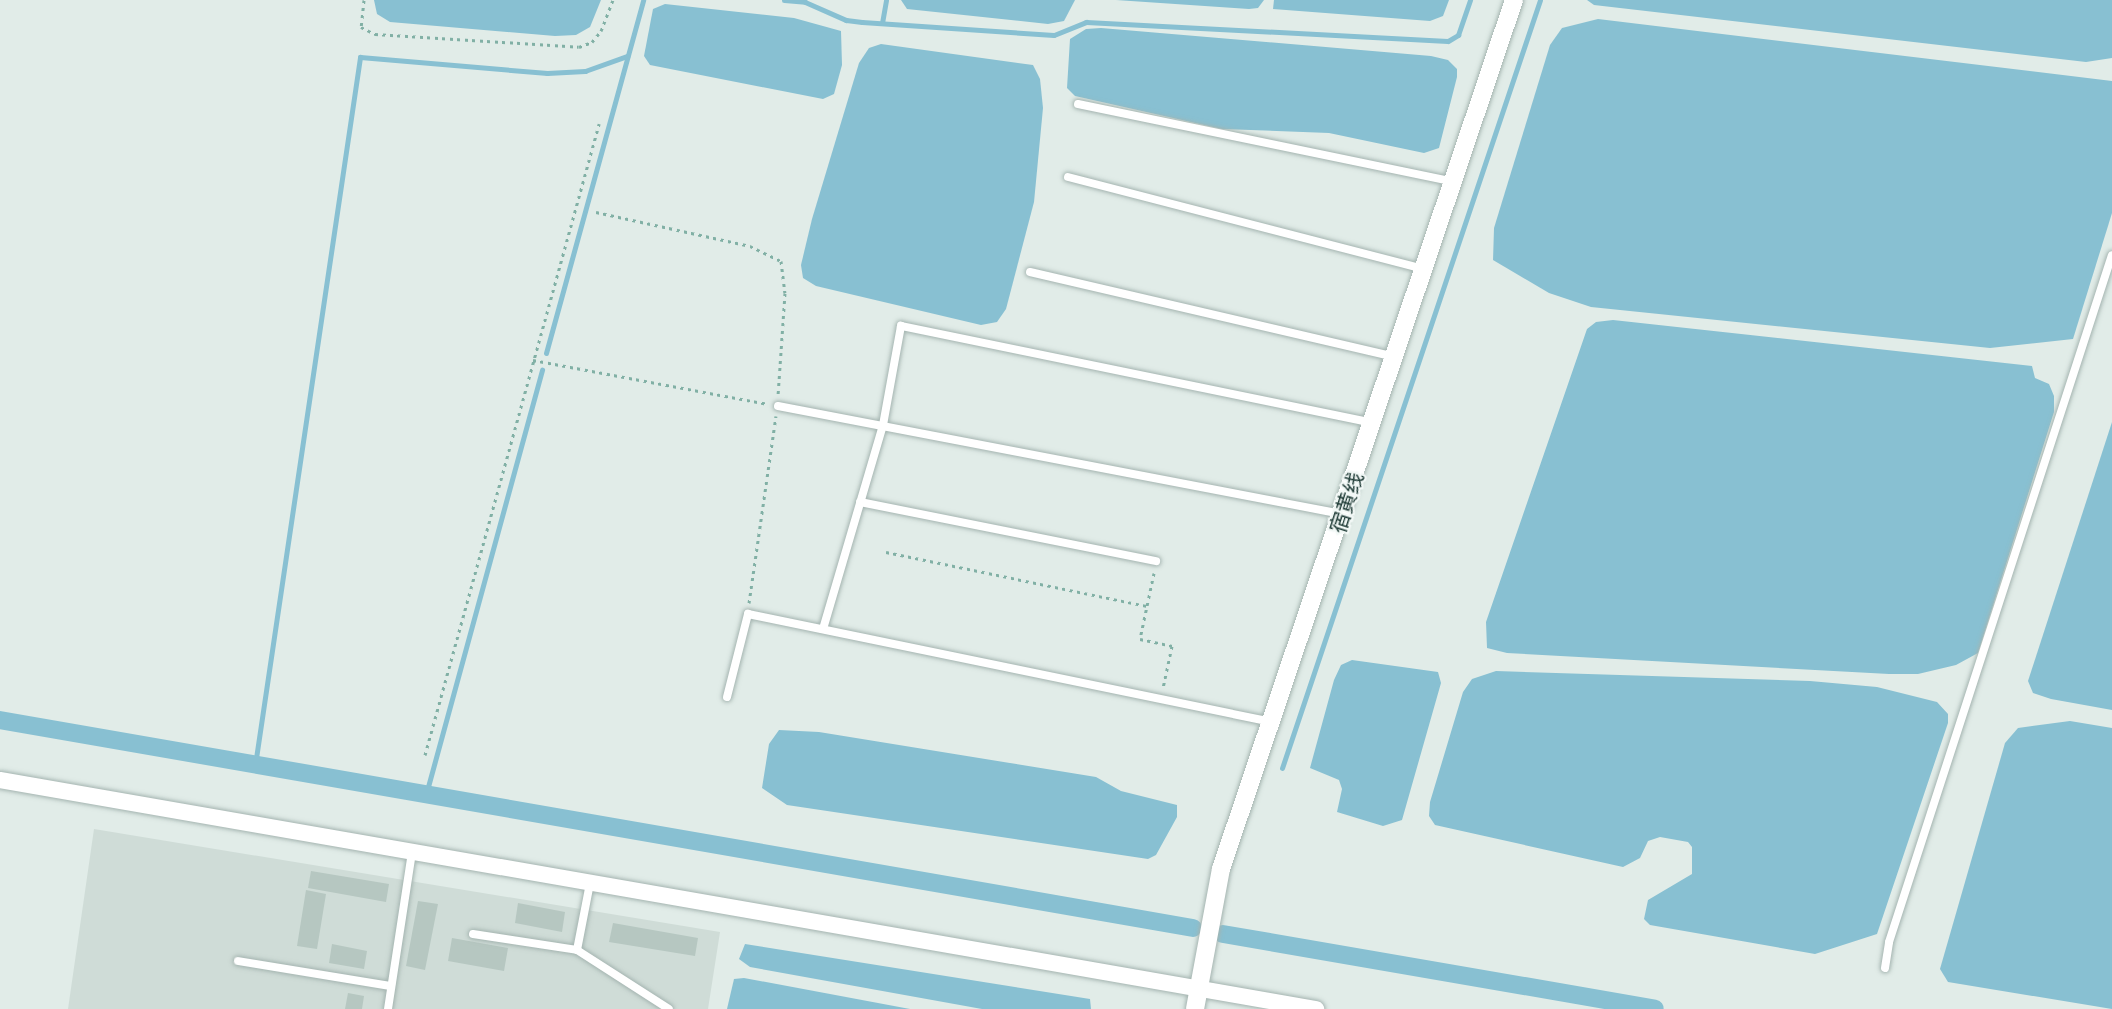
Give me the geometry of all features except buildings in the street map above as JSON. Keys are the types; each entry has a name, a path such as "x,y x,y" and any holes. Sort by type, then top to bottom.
{"main road":[{"name":"宿黄线","path":"1195,1009 1197,988 1221,869 1343,514 1514,0"}],"street":[{"path":"0,780 1316,1009"}],"lane":[{"path":"1078,104 1453,182"},
{"path":"1068,177 1425,269"},
{"path":"1885,968 1889,942 2112,255"},
{"path":"1030,272 1395,357"},
{"path":"823,629 883,425 901,326 1373,423"},
{"path":"778,406 1343,514"},
{"path":"861,502 1156,561"},
{"path":"727,697 748,614 1272,722"},
{"path":"388,1009 412,852"},
{"path":"577,950 590,883"},
{"path":"473,934 577,950 669,1009"},
{"path":"238,961 391,986"}],"path":[{"path":"364,0 361,27 375,34 579,47 592,42 601,31 613,0"},
{"path":"425,755 599,124"},
{"path":"596,212 750,246 782,261 785,293 778,406 748,614"},
{"path":"533,360 778,406"},
{"path":"886,552 1147,606"},
{"path":"1156,561 1140,639 1172,646 1161,699"}],"shaded area":[{"path":"94,829 720,932 708,1009 68,1009"}],"water":[{"path":"374,0 601,0 590,27 576,35 555,36 390,22 377,14"},
{"path":"901,0 1075,0 1064,21 1048,24 907,9"},
{"path":"1116,0 1264,0 1258,8 1249,9"},
{"path":"1274,0 1449,0 1443,16 1430,21 1273,9"},
{"path":"1587,0 2112,0 2112,58 2086,62 1594,5"},
{"path":"665,4 794,18 841,31 842,65 834,94 823,99 650,65 644,56 653,9"},
{"path":"1598,19 2112,81 2112,213 2073,339 1990,348 1591,307 1549,293 1493,260 1494,228 1550,45 1562,28"},
{"path":"1101,28 1431,56 1448,60 1457,69 1457,77 1439,148 1424,153 1329,133 1222,129 1075,96 1067,88 1070,39 1086,29"},
{"path":"881,44 1033,65 1040,79 1043,108 1034,202 1006,309 997,322 981,325 816,286 803,278 801,265 812,219 859,63 869,48"},
{"path":"1613,320 2032,366 2035,378 2049,384 2054,396 2054,412 1978,653 1956,665 1918,674 1889,674 1507,653 1487,648 1486,622 1587,329 1596,322"},
{"path":"2112,422 2112,710 2051,699 2033,693 2028,681"},
{"path":"1352,660 1438,672 1441,683 1402,820 1383,826 1337,812 1342,789 1339,780 1310,768 1334,680 1341,665"},
{"path":"1496,671 1810,681 1877,687 1937,702 1948,714 1948,723 1877,934 1815,954 1650,925 1644,919 1648,900 1692,874 1692,847 1688,842 1660,837 1648,841 1640,858 1623,867 1435,825 1429,816 1430,802 1463,692 1472,679"},
{"path":"2070,721 2112,728 2112,1009 1948,982 1940,969 2005,743 2018,728"},
{"path":"779,730 819,732 1096,777 1121,791 1177,805 1177,817 1156,855 1148,859 787,805 762,788 769,744"},
{"path":"745,944 1090,999 1091,1009 982,1009 750,967 739,959"},
{"path":"744,978 910,1009 727,1009 734,979"}],"waterway":[{"path":"546,353 643,0"},
{"path":"784,0 805,2 846,20 1054,35 1086,22 1448,41 1458,35 1470,0"},
{"path":"882,23 886,0"},
{"path":"1282,768 1540,0"},
{"path":"255,765 360,57 547,73 585,71 627,56"},
{"path":"426,794 542,370"},
{"path":"0,720 1193,928"},
{"path":"1223,934 1655,1009"}]}
